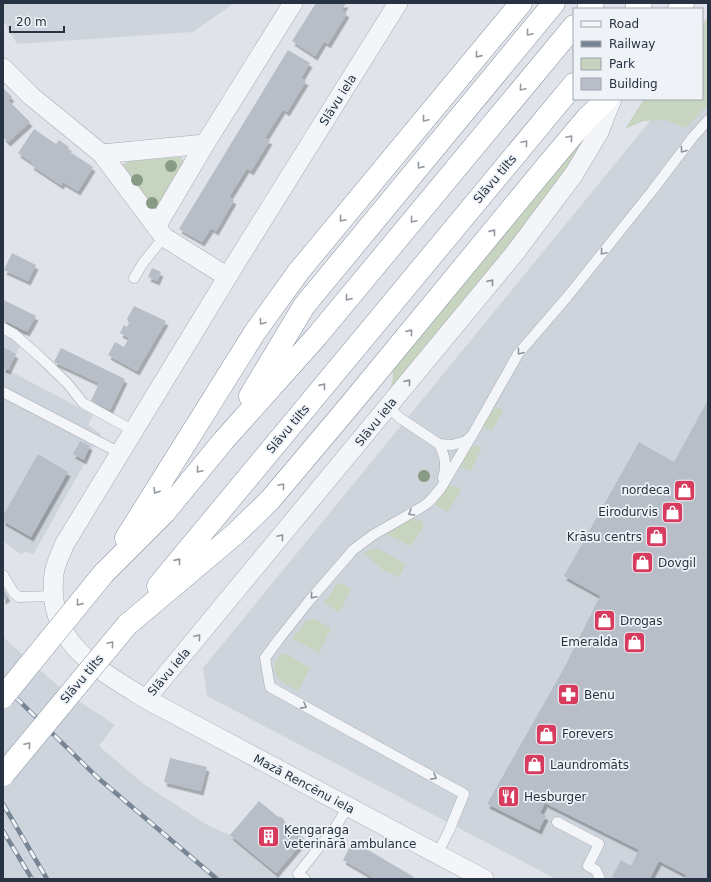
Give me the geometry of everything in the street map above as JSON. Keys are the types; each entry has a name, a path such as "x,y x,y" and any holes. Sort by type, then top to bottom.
{"highway":[{"path":"104,573 259,326 299,271 521,3"},
{"path":"224,440 304,306 554,3"},
{"path":"3,697 104,573 165,512 224,440 317,336 573,27"},
{"name":"Slāvu tilts","path":"3,775 194,541 573,85"},
{"path":"127,624 236,534 270,500 545,168 587,118 606,100"}],"street":[{"path":"160,232 205,144 294,3"},
{"name":"Slāvu iela","path":"398,3 228,276 64,545 54,572 53,596 58,621 78,652 100,670 146,699 514,254 574,174 599,132 612,100"},
{"path":"3,68 31,96 102,154 160,232 218,271 228,276"},
{"path":"102,154 205,144"},
{"name":"Mazā Rencēnu iela","path":"146,699 484,879"}],"lane":[{"path":"436,854 449,831 464,794 270,687 265,658 309,601 353,550 373,535 422,507 429,502 441,488 518,354 568,296 708,120"},
{"path":"134,278 160,232"},
{"path":"3,328 14,334 34,352 67,383 83,403 134,431"},
{"path":"3,392 120,453"},
{"path":"388,407 400,418 439,444 452,445 466,441 474,432"},
{"path":"439,444 445,456 446,469 441,488"},
{"path":"3,575 14,593 19,597 53,596"},
{"path":"306,879 298,874 336,826 348,807"},
{"path":"557,822 599,844 588,866 596,870 600,879"}],"shaded area":[{"path":"3,3 234,3 193,32 17,44 3,20"},
{"path":"708,73 708,879 556,879 207,696 203,668 667,100 703,100"},
{"path":"3,299 36,316 8,370 93,415 88,425 101,434 33,555 25,551 22,555 3,541"},
{"path":"3,637 64,691 115,725 99,746 145,785 209,826 230,835 276,873 281,879 3,879"}],"green space":[{"path":"708,17 708,104 686,128 665,120 644,121 625,129 643,100 703,100 703,23"},
{"path":"590,128 553,194 389,393 393,378 392,367"},
{"path":"181,157 185,163 156,210 148,210 124,173 122,165 129,161"},
{"path":"501,408 503,411 492,431 484,428 484,424 494,409"},
{"path":"479,446 481,449 471,471 460,466 470,448"},
{"path":"449,485 460,488 460,492 448,512 435,505 434,502"},
{"path":"414,518 423,522 423,527 411,546 388,535 388,531 408,519"},
{"path":"377,548 406,564 399,577 383,570 364,553 368,550"},
{"path":"341,583 350,588 350,591 339,612 324,603 323,600 328,598 336,585"},
{"path":"314,619 331,628 319,653 293,639 293,636 302,628 305,621"},
{"path":"286,654 310,668 298,691 278,678 276,673 276,662 279,655"}],"building":[{"path":"316,3 346,3 342,10 347,13 328,44 324,41 315,56 292,41"},
{"path":"288,50 310,63 301,78 306,81 287,112 283,109 265,138 270,140 251,171 247,168 229,197 234,200 216,231 211,228 202,242 179,229"},
{"path":"3,88 12,97 8,100 30,122 8,142 3,137"},
{"path":"34,129 56,144 59,140 69,147 67,150 93,167 78,191 63,182 61,185 31,165 33,163 18,153"},
{"path":"12,253 36,265 28,281 4,270"},
{"path":"152,268 161,272 157,281 148,277"},
{"path":"3,300 36,316 27,332 3,320"},
{"path":"134,306 166,321 137,371 108,355 115,342 124,347 129,338 120,333 124,325 127,327 129,323 127,319"},
{"path":"3,347 16,354 8,370 3,368"},
{"path":"61,348 125,379 110,410 91,401 99,383 54,362"},
{"path":"708,400 708,879 684,879 686,875 659,861 650,878 653,879 617,879 612,877 621,860 631,866 639,850 545,803 540,813 546,816 539,830 487,804 563,670 600,596 564,576 639,442 674,462"},
{"path":"80,441 90,446 84,460 73,454"},
{"path":"38,454 68,472 31,537 3,521 3,516"},
{"path":"3,588 8,597 3,600"},
{"path":"170,758 207,767 201,791 164,782"},
{"name":"Ķengaraga veterinārā ambulance","path":"259,801 277,816 283,818 286,824 305,839 276,873 230,835"},
{"path":"353,841 414,877 413,879 376,879 343,860"}],"railway":[{"path":"3,685 98,778 217,879"},
{"path":"3,804 47,879"},
{"path":"3,831 32,879"}],"place":[{"name":"nordeca","path":"685,490"},
{"name":"Eirodurvis","path":"673,512"},
{"name":"Krāsu centrs","path":"657,537"},
{"name":"Dovgil","path":"643,563"},
{"name":"Drogas","path":"604,621"},
{"name":"Emeralda","path":"634,642"},
{"name":"Benu","path":"568,695"},
{"name":"Forevers","path":"547,734"},
{"name":"Laundromāts","path":"534,765"},
{"name":"Hesburger","path":"508,797"},
{"name":"Ķengaraga veterinārā ambulance","path":"268,837"}]}
